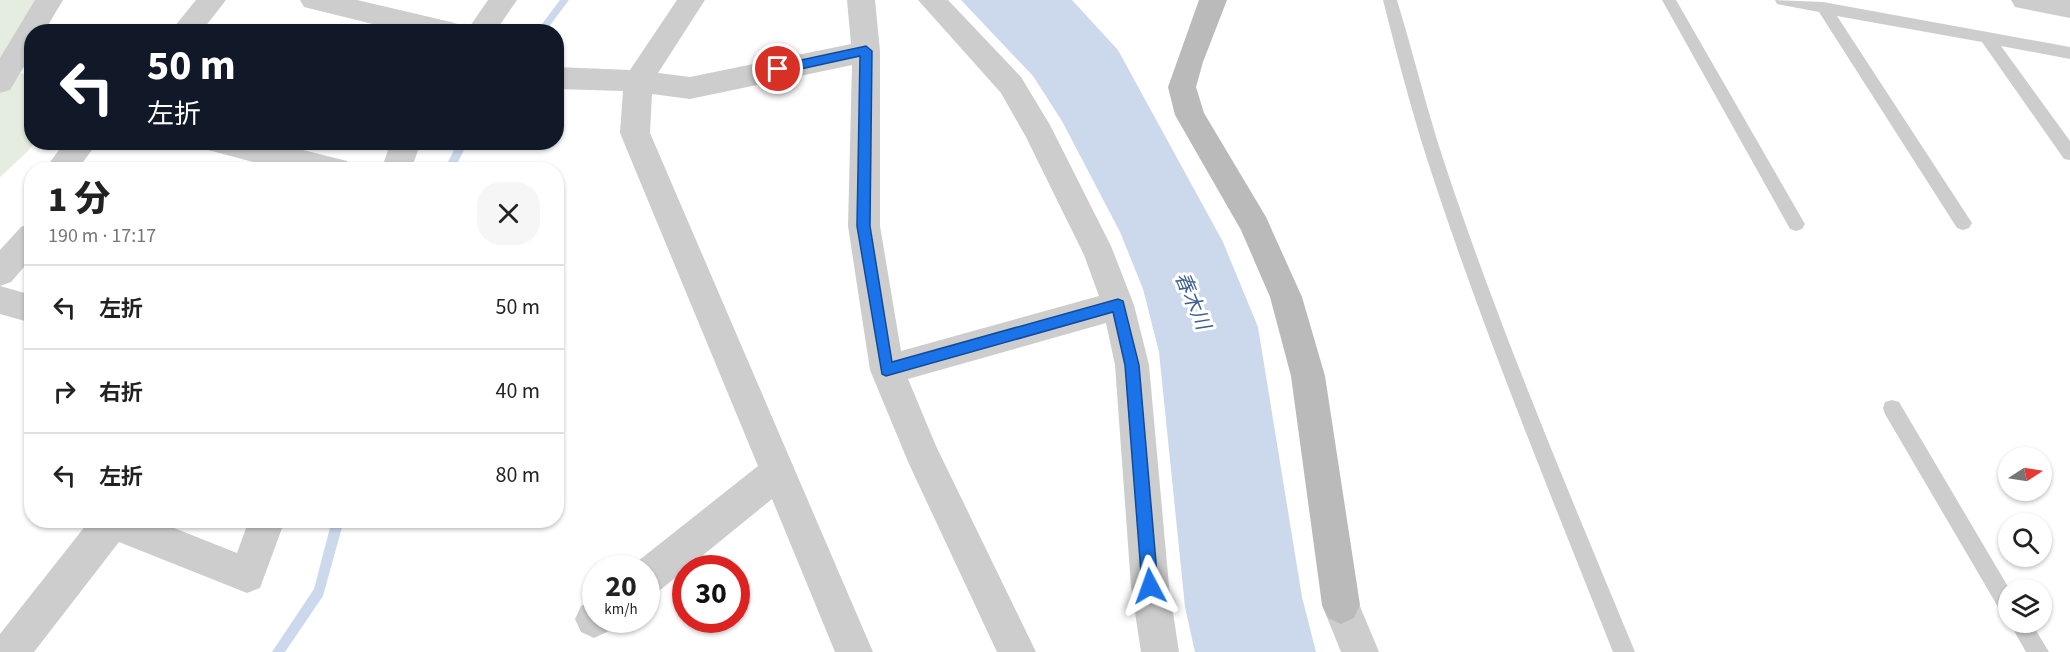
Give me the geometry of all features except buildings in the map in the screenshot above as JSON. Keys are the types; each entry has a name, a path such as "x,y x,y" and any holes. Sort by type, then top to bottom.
{"street":[{"path":"35,24 49,0"},
{"path":"191,24 212,0"},
{"path":"314,0 417,24"},
{"path":"486,24 502,0"},
{"path":"691,0 638,81 635,133 854,652"},
{"path":"861,0 866,51 864,226 886,370 921,453 1017,652"},
{"path":"932,0 1011,85 1039,133 1100,255 1118,305 1132,365 1150,586 1160,652"},
{"path":"1213,0 1182,87 1190,115 1255,226 1286,297 1308,376 1341,605 1360,652"},
{"path":"2025,0 2070,8"},
{"path":"0,82 24,42"},
{"path":"564,78 638,81 690,88 866,51"},
{"path":"66,162 76,150"},
{"path":"252,150 303,162"},
{"path":"0,272 24,245"},
{"path":"0,300 24,307"},
{"path":"886,370 1118,305"},
{"path":"660,567 778,472"},
{"path":"10,652 105,528"},
{"path":"128,528 247,575 264,528"}],"lane":[{"path":"1390,0 1429,139 1465,244 1547,463 1624,652"},
{"path":"1670,0 1796,224"},
{"path":"1782,0 2070,52"},
{"path":"1823,7 1963,223"},
{"path":"1986,37 2070,154"},
{"path":"1892,408 1998,588"},
{"path":"2026,633 2038,652"}],"shaded area":[{"path":"0,0 37,0 0,67"},
{"path":"0,72 24,74 24,150 29,150 0,177"}],"water":[{"name":"春木川","path":"961,0 1072,0 1118,50 1223,242 1258,327 1302,597 1316,652 1195,652 1185,607 1159,352 1143,289 1120,232 1062,121 1033,76"}],"waterway":[{"path":"546,24 565,0"},
{"path":"453,162 459,150"},
{"path":"278,652 319,592 336,528"}],"route":[{"path":"778,69 866,51 864,226 886,370 1118,305 1132,365 1150,586"}]}
